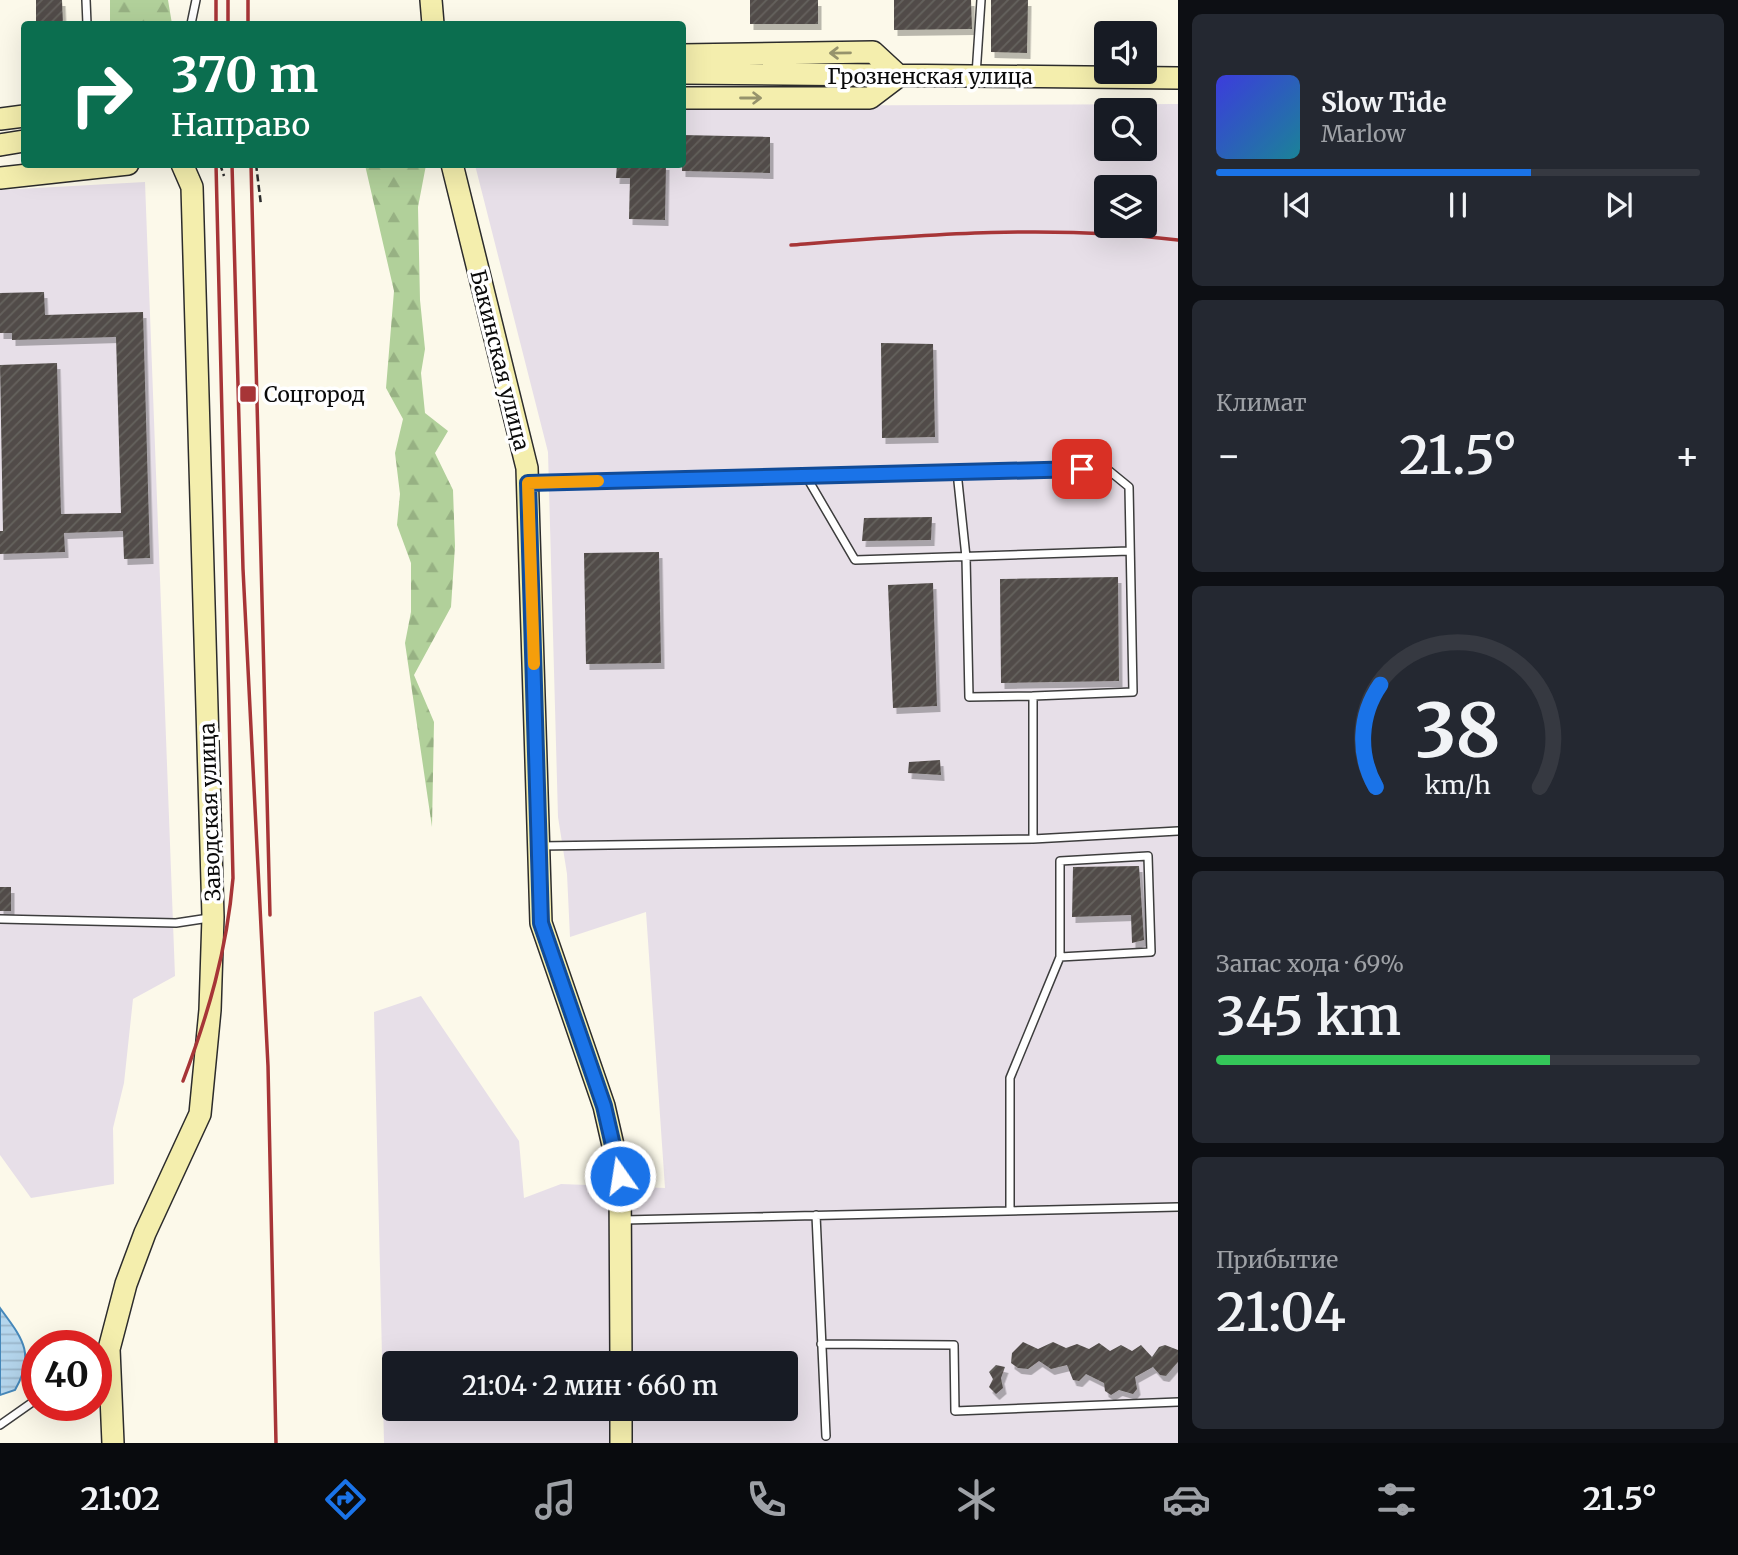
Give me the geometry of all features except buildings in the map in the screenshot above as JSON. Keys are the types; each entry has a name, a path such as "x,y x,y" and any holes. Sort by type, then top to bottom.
{"street":[{"path":"431,0 433,21"},
{"path":"686,55 873,52 899,76 870,98 686,98"},
{"name":"Грозненская улица","path":"686,73 1178,78"},
{"path":"0,119 21,116"},
{"path":"0,145 21,142"},
{"path":"0,178 91,168"},
{"name":"Заводская улица","path":"113,1443 106,1352 126,1284 145,1233 200,1114 210,1010 213,917 192,187 184,168"},
{"name":"Бакинская улица","path":"453,168 527,468 541,923 604,1106 620,1176 621,1351"},
{"path":"621,1421 621,1443"}],"lane":[{"path":"86,0 87,21"},
{"path":"192,21 196,0"},
{"path":"975,76 981,0"},
{"path":"528,483 957,472 1107,469 1129,487 1133,692 969,697 966,557 957,472"},
{"path":"806,476 855,561 1129,551"},
{"path":"1033,696 1033,839"},
{"path":"539,846 1033,839 1178,831"},
{"path":"1010,1211 1010,1079 1060,957 1060,861 1148,856 1151,952 1060,957"},
{"path":"0,919 176,923 213,917"},
{"path":"620,1220 1178,1207"},
{"path":"816,1215 825,1436"},
{"path":"821,1344 954,1345 955,1411 1178,1402"},
{"path":"0,1425 21,1410"}],"path":[{"path":"221,168 224,176"},
{"path":"256,168 261,205"}],"shaded area":[{"path":"1094,104 1094,161 1157,161 1157,104 1178,104 1178,1443 384,1443 383,1421 798,1421 798,1351 382,1351 382,1357 374,1012 421,996 519,1141 524,1198 561,1184 665,1188 646,912 570,937 567,874 558,817 548,452 476,168 686,168 686,106"},
{"path":"145,182 175,976 133,999 124,1083 113,1128 114,1184 31,1198 0,1155 0,190"}],"green space":[{"path":"110,0 168,0 172,21 110,21"},
{"path":"366,168 425,168 418,207 420,300 425,349 421,373 425,413 448,431 435,453 453,490 455,546 451,607 414,675 434,722 432,827 405,643 411,612 411,563 397,525 400,494 395,453 403,419 386,388 394,291"}],"water":[{"path":"0,1308 21,1339 21,1377 15,1390 0,1395"}],"railway":[{"path":"216,0 216,21"},
{"path":"228,0 228,21"},
{"path":"248,0 248,21"},
{"path":"183,1081 215,982 226,931 233,878 216,168"},
{"path":"232,168 243,569 268,1066 276,1443"},
{"path":"251,168 270,915"},
{"path":"791,245 936,235 1033,232 1130,235 1178,240"}],"slow traffic":[{"path":"534,664 528,483 598,481"}],"place":[{"name":"Соцгород","path":"248,394"}],"route":[{"path":"620,1176 604,1106 541,923 528,483 1082,469"}]}
